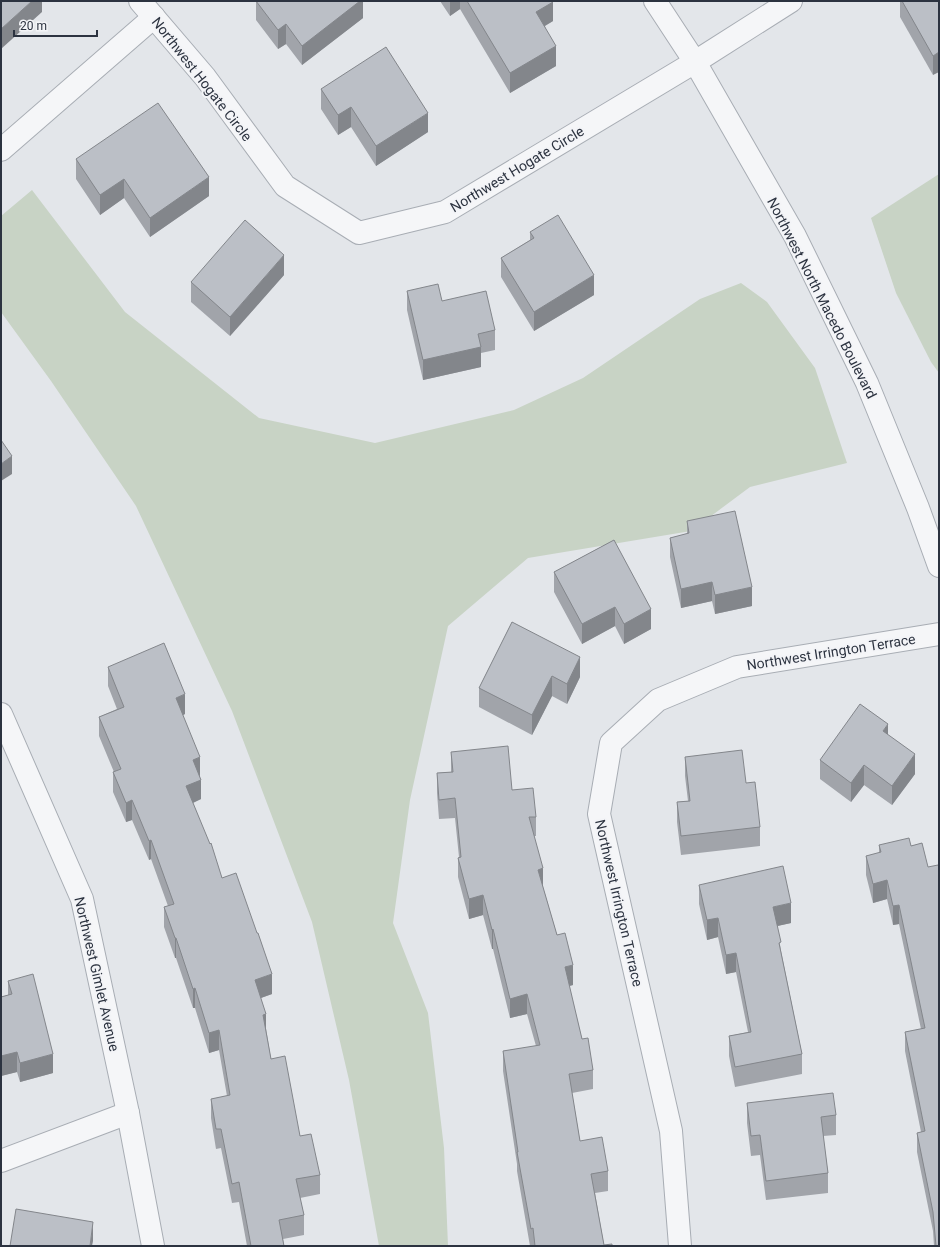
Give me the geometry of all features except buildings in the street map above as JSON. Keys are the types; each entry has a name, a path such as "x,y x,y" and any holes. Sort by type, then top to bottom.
{"street":[{"name":"Northwest North Macedo Boulevard","path":"655,1 695,62 795,236 867,383 918,508 939,566"},
{"name":"Northwest Hogate Circle","path":"147,9 205,77 285,186 359,233 445,212 695,62 791,1"},
{"path":"1,150 147,9"},
{"name":"Northwest Irrington Terrace","path":"680,1246 671,1131 599,814 611,743 658,700 737,667 939,634"},
{"name":"Northwest Gimlet Avenue","path":"1,715 82,899 128,1113 153,1246"},
{"path":"1,1161 128,1113"}],"green space":[{"path":"939,174 939,373 931,362 896,293 871,218"},
{"path":"32,190 125,312 259,418 375,443 514,410 583,378 700,299 741,283 767,302 815,368 847,463 750,487 691,531 528,558 448,626 410,800 393,923 428,1013 444,1148 448,1246 379,1246 349,1080 312,922 232,711 136,506 51,381 1,312 1,216"}]}
